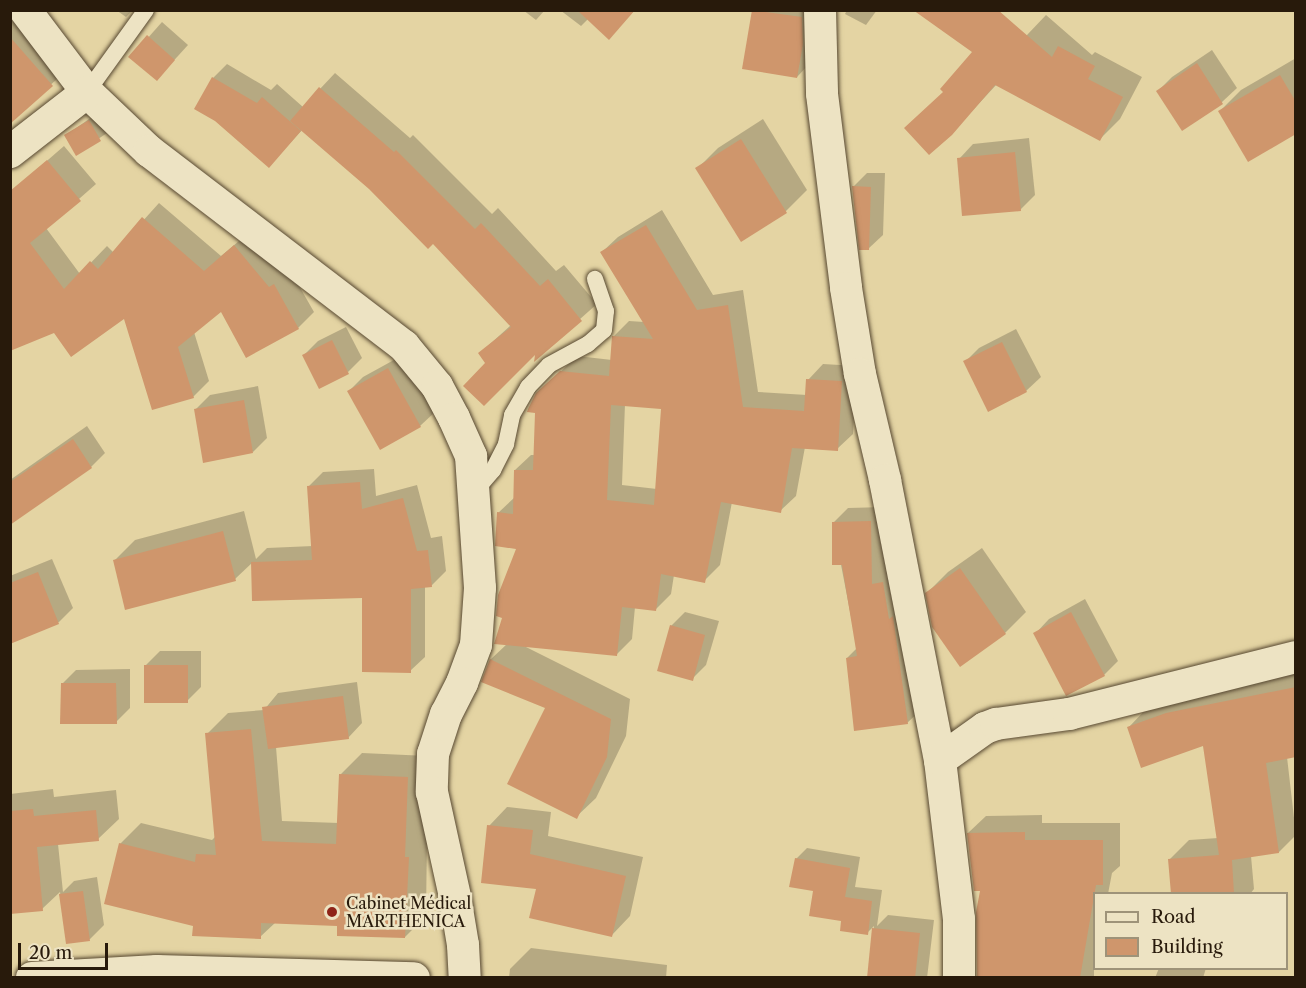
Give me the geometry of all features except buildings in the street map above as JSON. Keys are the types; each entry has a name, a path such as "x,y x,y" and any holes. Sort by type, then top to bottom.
{"street":[{"path":"25,10 87,92 149,151 404,346 437,386 454,418 471,456 480,588 476,645 462,683 446,714 433,754 432,792 458,916 465,978"},
{"path":"820,10 822,94 858,363 885,480 940,760 959,919 959,978"},
{"path":"10,152 87,92"},
{"path":"940,760 985,728 996,724 1069,714 1296,657"},
{"path":"32,978 157,970 414,978"}],"lane":[{"path":"87,92 146,10"},
{"path":"475,492 493,470 506,444 512,415 528,387 549,365 588,344 604,330 606,311 604,298 595,279"}],"place":[{"name":"Cabinet Médical MARTHENICA","path":"332,912"}]}
